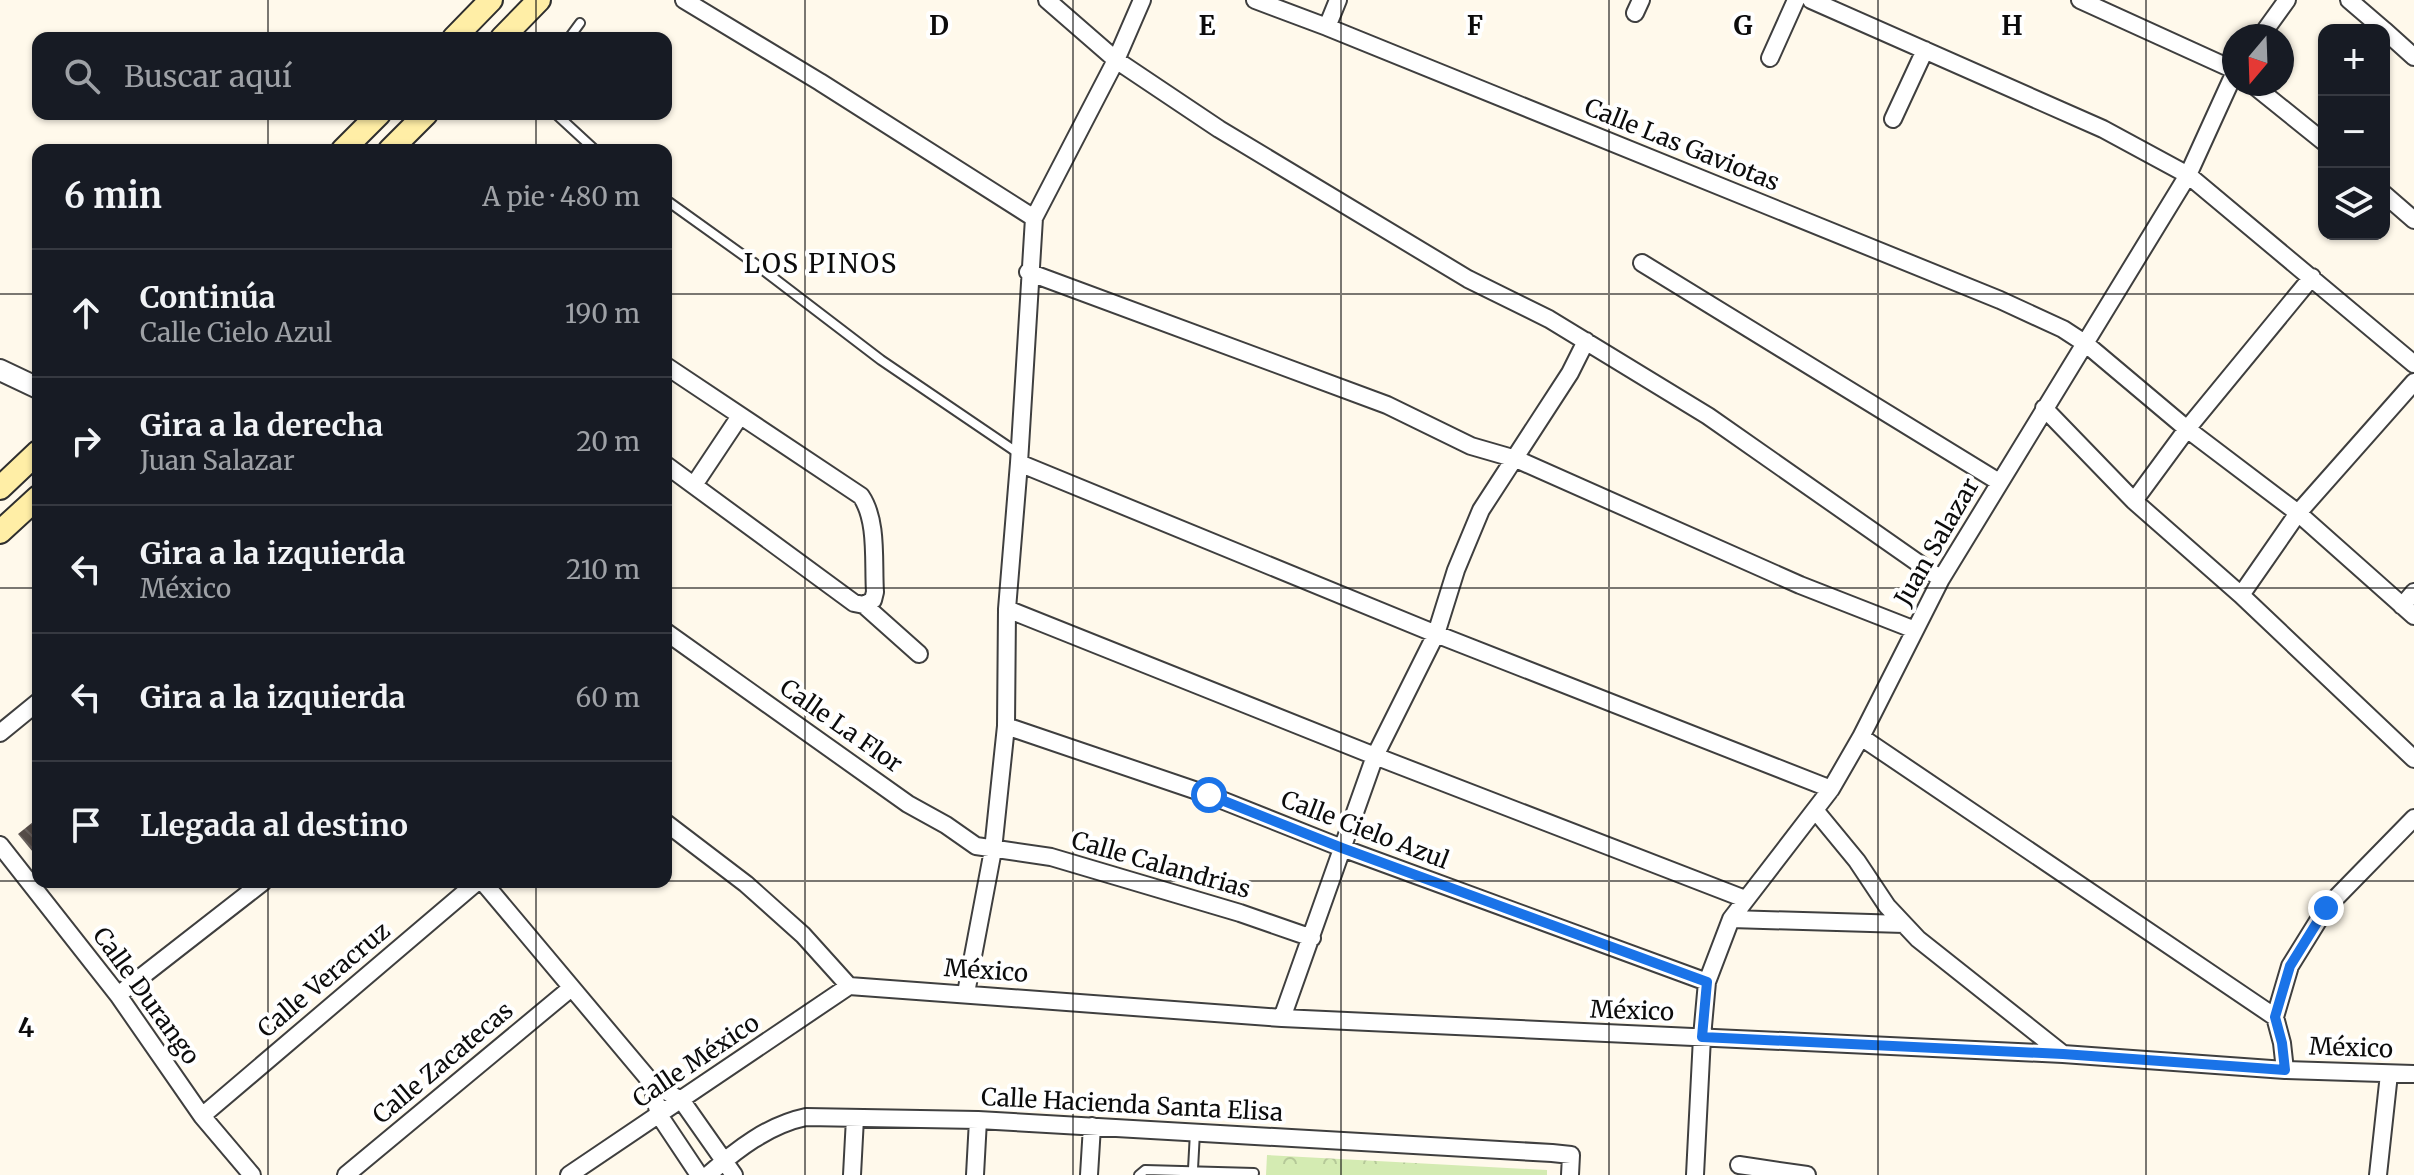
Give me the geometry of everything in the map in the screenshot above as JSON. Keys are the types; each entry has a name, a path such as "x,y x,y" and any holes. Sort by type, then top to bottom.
{"main road":[{"path":"460,32 491,0"},
{"path":"508,32 539,0"},
{"path":"349,144 373,120"},
{"path":"396,144 420,120"},
{"path":"0,488 32,458"},
{"path":"0,532 32,503"}],"street":[{"path":"684,0 1034,218"},
{"path":"1047,0 1116,60 1219,129 1468,279 1549,319 1708,416 1941,579"},
{"path":"966,993 993,850 1006,726 1007,609 1034,218 1116,60 1142,0"},
{"name":"Calle Las Gaviotas","path":"1255,0 2000,300 2063,329 2298,513 2408,611"},
{"path":"1327,27 1338,0"},
{"path":"1770,58 1796,0"},
{"path":"1811,0 2103,129 2188,175 2414,364"},
{"path":"2080,0 2222,66"},
{"path":"2270,24 2287,0"},
{"path":"2349,0 2377,24"},
{"path":"2390,35 2414,57"},
{"path":"1893,119 1925,50"},
{"name":"Juan Salazar","path":"1695,1175 1707,982 1731,919 1831,789 1861,737 1941,579 2188,175 2223,96"},
{"path":"2267,96 2318,137"},
{"path":"2390,199 2414,220"},
{"path":"1642,263 1999,482"},
{"path":"1028,272 1387,405 1471,446 1516,459 1800,585 1915,630"},
{"path":"2134,501 2187,429 2312,277"},
{"path":"1282,1018 1375,756 1436,634 1456,570 1481,510 1570,373 1586,341"},
{"path":"0,370 32,385"},
{"path":"672,370 861,496 869,508 875,592 873,600 864,605"},
{"path":"2241,595 2298,513 2414,382"},
{"path":"2044,408 2134,501 2241,595 2414,759"},
{"path":"694,485 740,416"},
{"path":"1019,458 1436,634 1831,789"},
{"path":"672,469 854,603 864,605 919,654"},
{"path":"2408,611 2414,592"},
{"path":"1007,609 1745,899"},
{"name":"Calle La Flor","path":"672,636 908,804 976,846 993,850"},
{"path":"0,733 32,707"},
{"name":"Calle Cielo Azul","path":"1006,726 1209,795 1342,848 1707,982"},
{"path":"1861,737 2275,1017"},
{"path":"1815,810 1904,924 1953,968 2063,1054"},
{"path":"2285,1070 2275,1017 2290,966 2326,908 2414,818"},
{"path":"672,828 746,884 803,935 849,986"},
{"name":"Calle Durango","path":"0,845 32,878"},
{"name":"Calle Calandrias","path":"993,850 1051,857 1240,913 1312,938"},
{"name":"Calle Durango","path":"41,888 202,1116 252,1175"},
{"path":"118,995 255,888"},
{"name":"Calle Veracruz","path":"202,1116 470,888"},
{"path":"488,888 651,1082 682,1101 734,1175"},
{"path":"1731,919 1904,924"},
{"name":"México","path":"849,986 1282,1018 2063,1054 2285,1070 2414,1074"},
{"name":"Calle México","path":"569,1175 596,1168 659,1115 849,986"},
{"name":"Calle Zacatecas","path":"346,1175 570,989"},
{"path":"2378,1175 2389,1074"},
{"path":"651,1082 659,1115 699,1175"},
{"name":"Calle Hacienda Santa Elisa","path":"708,1175 725,1160 783,1122 806,1117 978,1120 1571,1155 1570,1175"},
{"path":"852,1175 855,1118"},
{"path":"975,1175 978,1120"},
{"path":"1089,1175 1092,1126"},
{"path":"1739,1165 1807,1175"}],"lane":[{"path":"573,32 580,23"},
{"path":"562,120 588,144"},
{"path":"672,204 1019,458"},
{"path":"1193,1169 1195,1132"},
{"path":"1139,1175 1145,1170 1193,1169 1254,1173"}],"green space":[{"path":"1267,1155 1547,1170 1547,1175 1266,1175"}],"building":[{"path":"32,823 32,851 18,834"}],"district":[{"name":"LOS PINOS","path":"821,264"}],"route":[{"path":"1209,795 1342,848 1707,982 1702,1037 2063,1054 2285,1070 2275,1017 2290,966 2326,908"}]}
